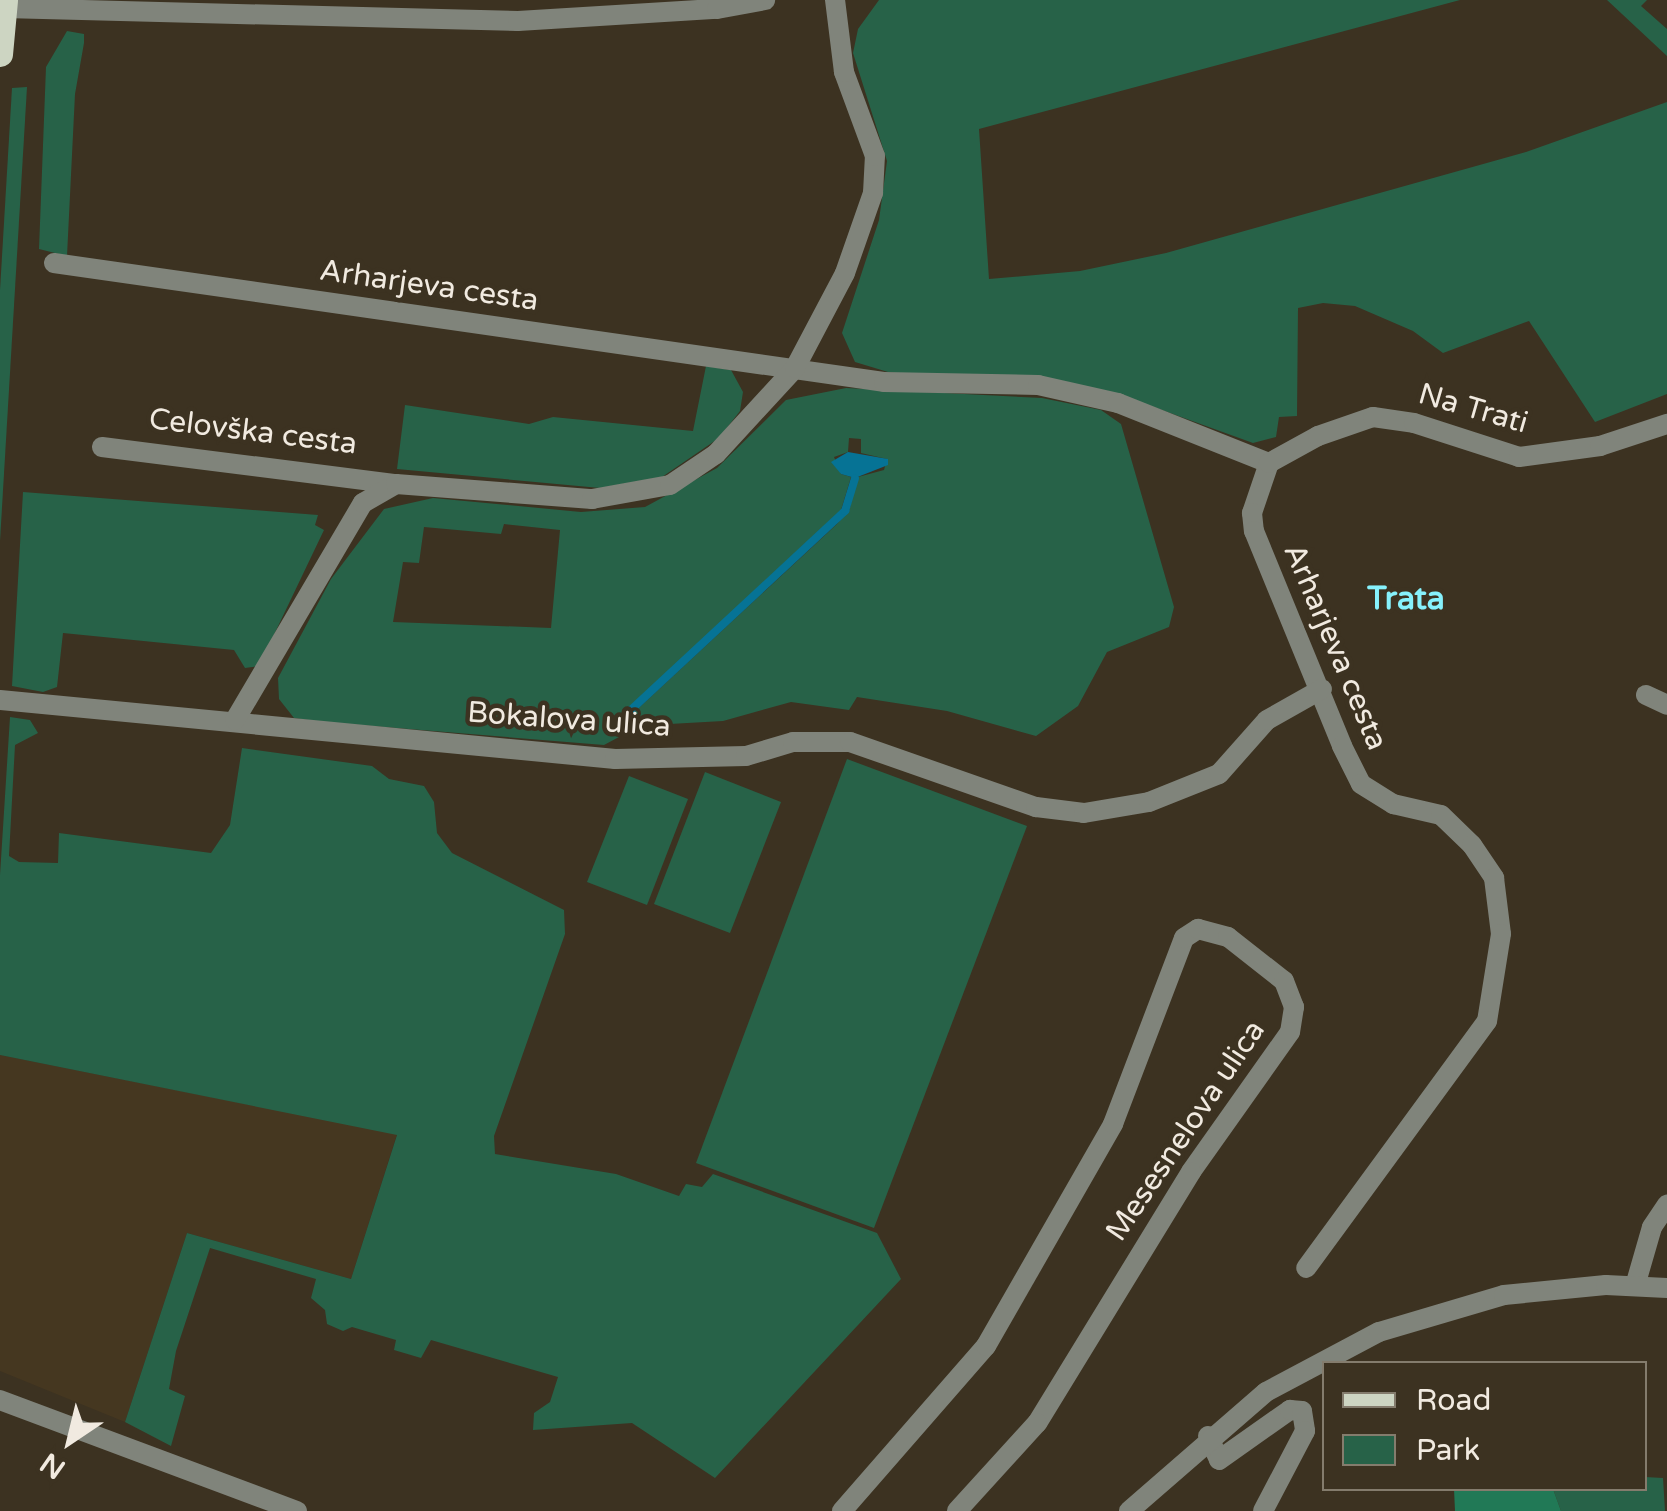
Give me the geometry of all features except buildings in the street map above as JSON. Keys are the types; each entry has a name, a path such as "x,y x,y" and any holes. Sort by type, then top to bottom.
{"main road":[{"path":"0,54 3,5"}],"street":[{"path":"3,5 240,6 518,20 716,10 765,0"},
{"path":"795,368 845,273 873,193 876,156 844,72 835,0"},
{"name":"Arharjeva cesta","path":"54,263 884,382 1038,384 1118,403 1268,464 1252,513 1254,531 1362,784 1393,804 1441,815 1472,845 1494,878 1501,934 1486,1022 1306,1268"},
{"name":"Celovška cesta","path":"102,447 396,484 577,499 619,498 670,485 716,454 795,368"},
{"name":"Na Trati","path":"1268,464 1318,436 1373,417 1414,423 1519,457 1600,446 1667,424"},
{"path":"236,720 347,524 363,502 396,484"},
{"name":"Bokalova ulica","path":"0,700 614,759 746,756 793,742 850,742 1036,807 1084,813 1149,802 1219,774 1266,720 1322,689"},
{"path":"1646,695 1667,705"},
{"name":"Mesesnelova ulica","path":"842,1511 986,1346 1113,1124 1184,938 1198,930 1228,937 1284,981 1294,1007 1290,1032 1192,1172 1038,1423 957,1511"},
{"path":"1634,1286 1652,1227 1667,1205"},
{"path":"1129,1511 1208,1436 1302,1370 1424,1315 1522,1292 1667,1288"},
{"path":"0,1400 296,1511"},
{"path":"1208,1436 1219,1460 1290,1410 1302,1411 1305,1432 1263,1511"}],"shaded area":[{"path":"0,1055 397,1134 351,1279 187,1233 125,1422 0,1371"}],"green space":[{"path":"879,0 1460,0 979,129 989,279 1080,271 1166,253 1526,152 1667,102 1667,394 1595,422 1529,321 1443,353 1413,331 1355,306 1323,303 1298,308 1297,416 1279,417 1276,437 1253,443 1148,405 888,372 855,362 842,333 879,220 887,161 853,53 858,29"},
{"path":"1607,0 1647,0 1641,6 1667,29 1667,56"},
{"path":"67,31 84,34 84,43 75,94 67,256 39,249 46,67"},
{"path":"27,87 0,541 0,290 12,88"},
{"path":"706,366 731,370 743,392 740,411 719,438 662,477 600,488 397,469 405,405 529,424 553,417 693,431"},
{"path":"846,388 1042,398 1101,410 1121,424 1174,607 1169,627 1107,652 1078,706 1036,736 947,711 857,697 849,710 791,702 723,721 634,726 628,718 849,511 858,477 884,470 887,459 861,453 861,439 849,438 848,452 834,457 841,474 851,477 841,510 617,719 619,737 604,745 294,718 279,699 278,678 331,579 384,509 433,498 581,512 645,507 717,468 786,400","holes":["504,524 560,530 551,628 393,622 403,562 419,563 424,527 501,534"]},
{"path":"23,492 318,515 315,525 324,530 259,666 245,668 234,650 63,633 57,687 43,692 12,686"},
{"path":"10,717 30,720 38,733 15,745 9,856 19,862 58,863 59,833 211,853 230,825 242,748 372,766 389,779 424,786 434,802 437,833 452,853 564,910 565,934 494,1136 495,1154 616,1174 679,1196 686,1184 702,1187 713,1174 877,1233 901,1279 715,1478 632,1423 533,1430 534,1413 550,1402 558,1377 431,1340 421,1358 394,1350 396,1340 352,1327 343,1331 327,1324 325,1310 311,1298 316,1279 210,1248 176,1351 169,1389 185,1396 171,1446 125,1422 187,1233 351,1279 397,1135 0,1055 0,875"},
{"path":"847,759 1027,826 874,1228 696,1163"},
{"path":"705,772 781,802 730,933 654,904"},
{"path":"629,776 688,799 647,905 587,882"},
{"path":"1647,1477 1663,1478 1665,1511 1561,1511 1554,1491 1647,1491"},
{"path":"1454,1491 1554,1491 1561,1511 1455,1511"}],"water":[{"path":"848,452 888,459 888,465 855,478 841,474 831,462"}],"waterway":[{"path":"619,721 845,511 855,478"}],"district":[{"name":"Trata","path":"1406,599"}]}
